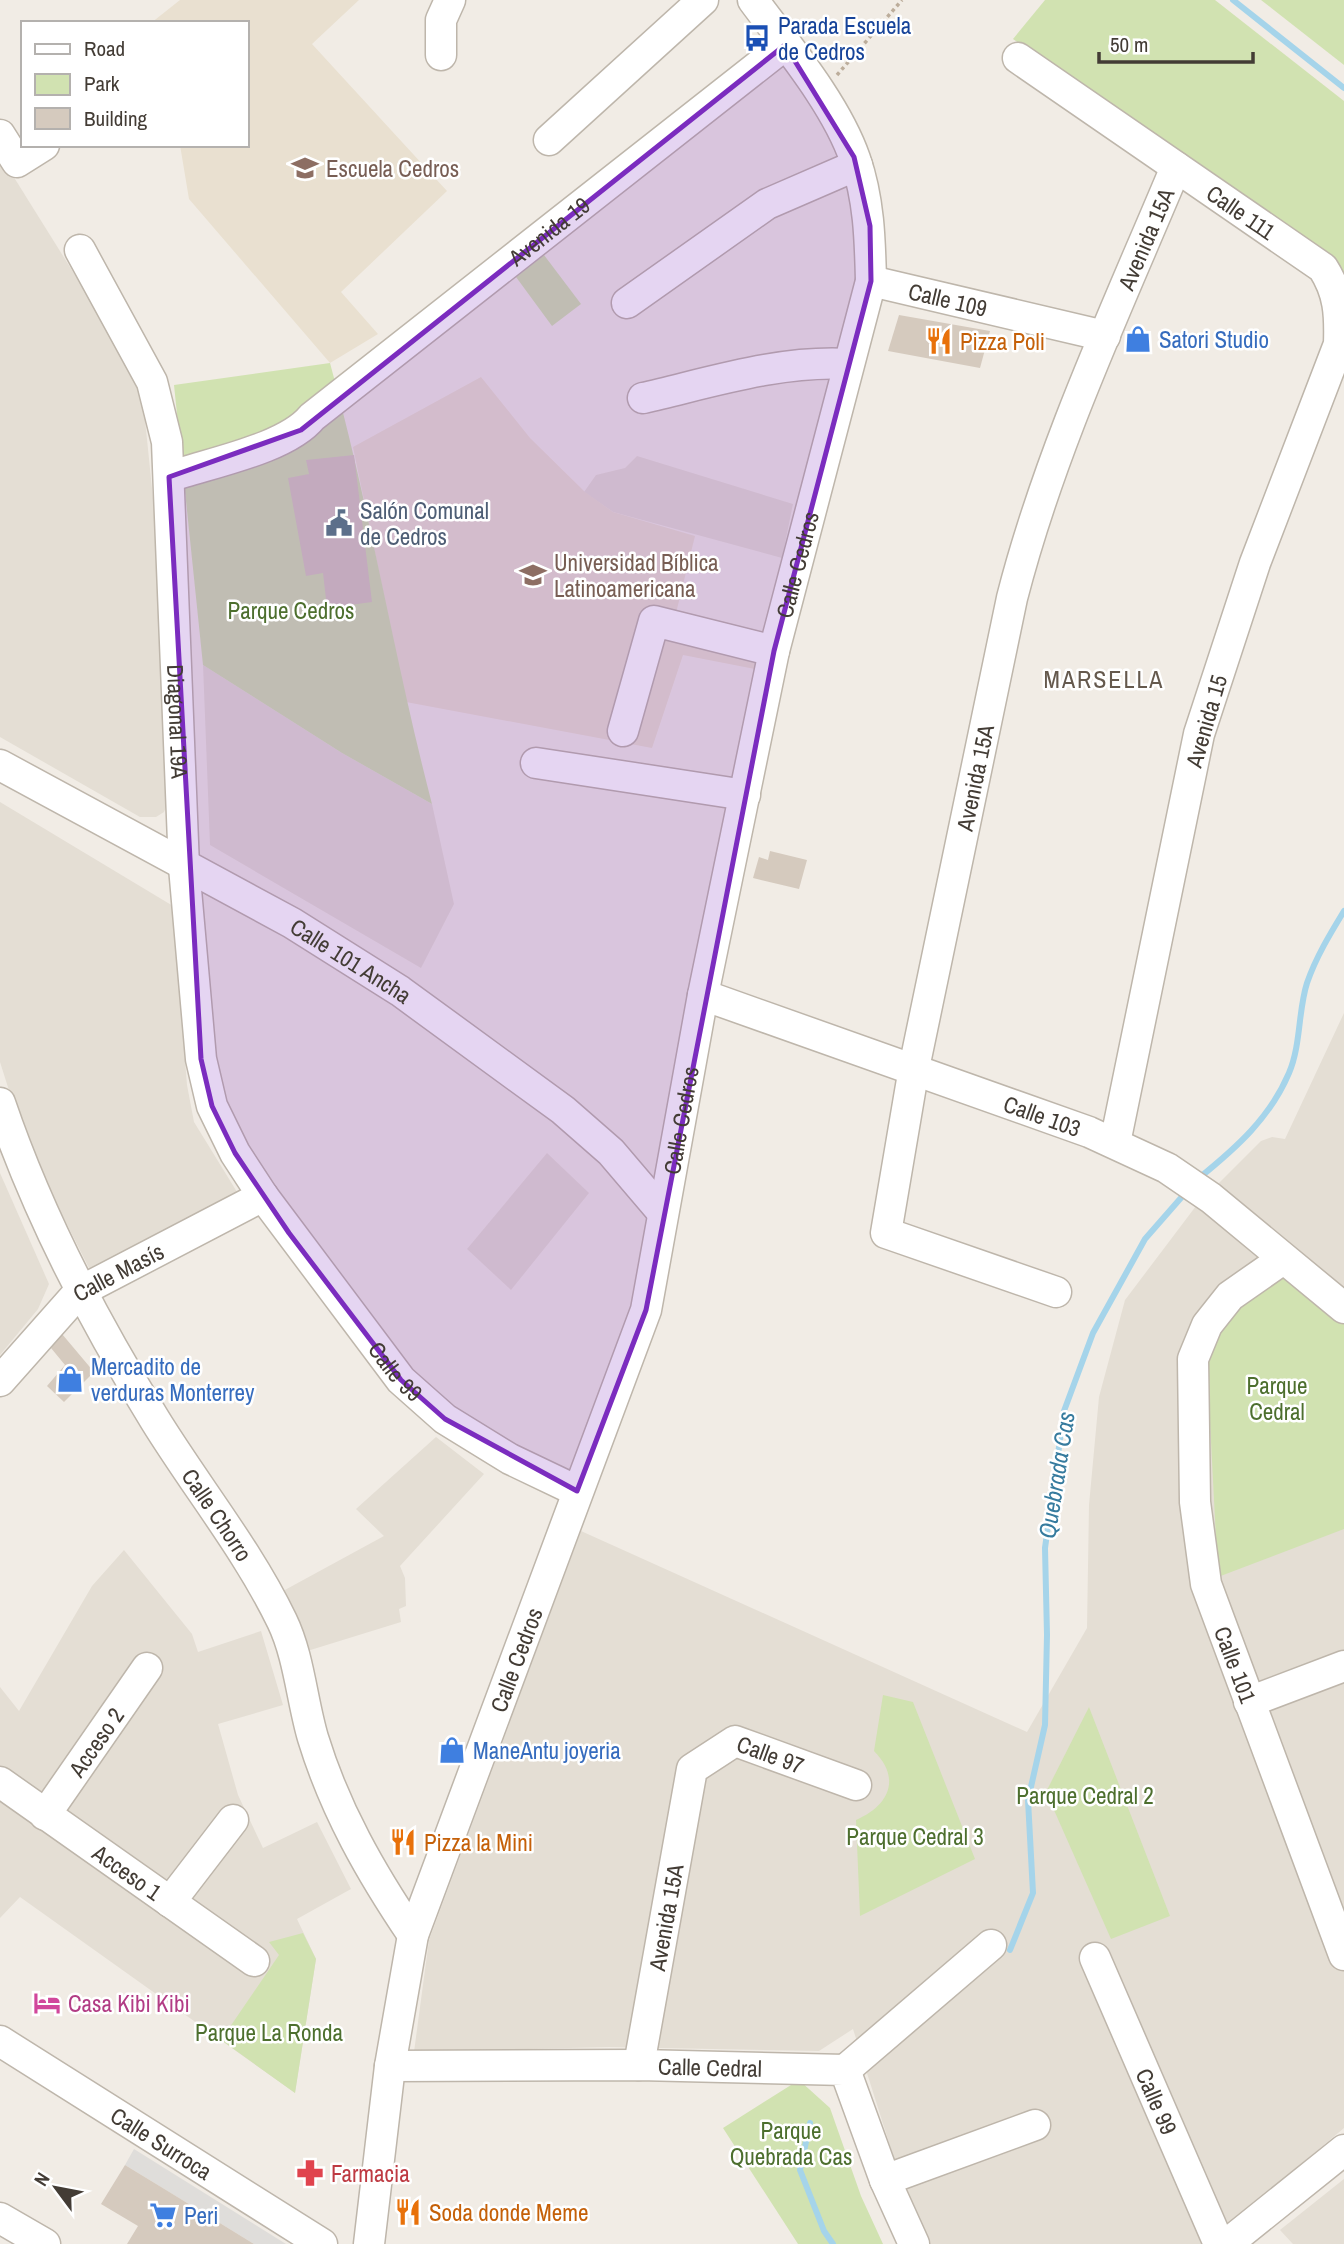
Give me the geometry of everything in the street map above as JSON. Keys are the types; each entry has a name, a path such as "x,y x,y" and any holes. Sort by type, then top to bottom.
{"street":[{"path":"441,55 441,20 450,0"},
{"path":"549,140 703,0"},
{"name":"Calle Cedros","path":"369,2244 390,2066 413,1935 646,1310 703,995 774,651 870,281 870,226 857,165 837,122 753,0"},
{"name":"Avenida 19","path":"169,477 263,446 301,430 312,417 785,45"},
{"name":"Calle 111","path":"1018,58 1323,268 1336,288 1340,311"},
{"path":"0,135 17,162 41,147"},
{"path":"627,303 767,204 857,165"},
{"name":"Avenida 15A","path":"1056,1292 886,1233 914,1068 1026,545 1105,336 1176,167"},
{"name":"Diagonal 19A","path":"80,250 152,382 167,442 184,867 201,1059 212,1106 235,1153 263,1196"},
{"name":"Calle 109","path":"870,281 1105,336"},
{"name":"Avenida 15","path":"1115,1143 1199,734 1255,563 1339,344 1340,311"},
{"path":"643,398 764,371 820,362 848,364"},
{"path":"623,731 654,621 774,651"},
{"path":"536,762 744,795"},
{"name":"Calle 101 Ancha","path":"0,765 184,867 292,923 400,991 563,1110 611,1152 663,1213"},
{"name":"Calle 103","path":"703,995 914,1068 1115,1143 1167,1168 1211,1198 1344,1308"},
{"name":"Calle Chorro","path":"0,1103 14,1146 79,1292 155,1422 247,1555 283,1624 326,1777 378,1883 413,1935"},
{"name":"Calle Masís","path":"0,1381 79,1292 263,1196"},
{"name":"Calle 99","path":"263,1196 401,1380 445,1419 510,1459 577,1491"},
{"name":"Calle 101","path":"1283,1259 1230,1296 1207,1325 1193,1359 1195,1503 1206,1584 1248,1702 1337,1915 1344,1955"},
{"path":"1248,1702 1344,1666"},
{"name":"Acceso 2","path":"45,1815 147,1668"},
{"name":"Calle 97","path":"692,1769 735,1741 856,1785"},
{"name":"Avenida 15A","path":"639,2065 692,1769"},
{"name":"Acceso 1","path":"0,1782 254,1961"},
{"path":"170,1902 233,1820"},
{"path":"914,2244 885,2180 845,2070 991,1945"},
{"name":"Calle 99","path":"1095,1958 1219,2244"},
{"name":"Calle Surroca","path":"0,2041 322,2244"},
{"name":"Calle Cedral","path":"390,2066 639,2065 845,2070"},
{"path":"885,2180 1035,2125"},
{"path":"1227,2244 1339,2164"},
{"path":"0,2218 44,2244"}],"path":[{"path":"819,94 902,0"}],"highlighted area":[{"path":"785,45 854,157 870,226 871,281 774,651 646,1310 577,1491 445,1419 401,1380 289,1233 235,1153 212,1106 201,1059 169,477 301,430"}],"shaded area":[{"name":"Escuela Cedros","path":"180,0 359,0 312,44 447,191 341,292 378,334 330,363 189,199 180,147 248,147 248,21 154,21"},
{"path":"0,155 103,320 143,400 159,557 168,802 164,812 156,817 140,817 0,737"},
{"name":"Universidad Bíblica Latinoamericana","path":"481,377 530,438 585,492 613,512 695,536 676,613 768,636 760,670 683,655 652,748 406,702 353,447"},
{"path":"637,456 793,504 782,558 613,512 584,492 596,475 625,468"},
{"path":"203,665 342,753 432,804 454,904 421,968 210,845"},
{"path":"0,802 173,906 187,1085 194,1122 237,1192 90,1270 25,1141 0,1062"},
{"path":"1344,1013 1344,2128 1206,2244 926,2244 912,2215 853,2029 819,2051 609,2047 414,2052 429,1940 581,1531 1027,1732 1087,1628 1089,1505 1099,1397 1125,1300 1196,1206 1261,1141 1272,1137 1285,1139"},
{"path":"547,1153 589,1193 511,1290 467,1249"},
{"path":"0,1173 49,1284 38,1309 0,1355"},
{"path":"436,1437 484,1474 400,1566 405,1578 406,1606 399,1609 401,1622 304,1652 283,1591 384,1536 356,1509"},
{"path":"124,1550 192,1634 198,1652 261,1631 283,1705 218,1724 238,1795 263,1848 317,1822 351,1889 297,1919 316,1959 295,2093 20,1897 0,1918 0,1687 19,1711 92,1586"},
{"path":"134,2149 286,2244 254,2244 125,2165"},
{"path":"1344,2179 1344,2244 1293,2244 1280,2230"}],"green space":[{"path":"1045,0 1215,0 1344,101 1344,273 1013,39"},
{"path":"1261,0 1344,0 1344,65"},
{"path":"544,255 581,304 552,326 516,277"},
{"name":"Parque Cedros","path":"330,363 432,804 342,753 203,665 174,385"},
{"name":"Parque Cedral","path":"1284,1274 1344,1323 1344,1529 1218,1577 1207,1364 1222,1329 1244,1303"},
{"name":"Parque Cedral 3","path":"883,1695 913,1702 975,1859 860,1916 856,1820 868,1814 884,1799 889,1781 882,1761 874,1751"},
{"name":"Parque Cedral 2","path":"1089,1707 1170,1916 1111,1939 1046,1792"},
{"name":"Parque La Ronda","path":"303,1933 316,1959 295,2093 221,2040 279,1955 269,1942"},
{"name":"Parque Quebrada Cas","path":"799,2080 830,2108 861,2196 883,2244 798,2244 723,2128"}],"building":[{"name":"Pizza Poli","path":"899,315 990,331 980,368 888,351"},
{"name":"Salón Comunal de Cedros","path":"354,455 372,602 327,608 323,573 306,576 288,478 309,474 306,460"},
{"path":"770,851 807,860 799,889 753,878 759,857 768,860"},
{"name":"Mercadito de verduras Monterrey","path":"62,1334 94,1372 64,1402 47,1386 65,1365 51,1348"},
{"name":"Peri","path":"125,2165 254,2244 127,2244 138,2226 101,2204"}],"waterway":[{"name":"Quebrada Cas","path":"1233,0 1344,88"},
{"name":"Quebrada Cas","path":"1199,1178 1251,1131 1281,1089 1296,1051 1307,983 1319,955 1344,911"},
{"name":"Quebrada Cas","path":"1010,1950 1033,1893 1028,1800 1045,1725 1045,1548 1064,1411 1093,1333 1145,1239 1187,1191"},
{"name":"Quebrada Cas","path":"810,2123 800,2170 824,2231 833,2244"}],"place":[{"name":"Parada Escuela de Cedros","path":"757,38"},
{"name":"Escuela Cedros","path":"305,168"},
{"name":"Satori Studio","path":"1138,339"},
{"name":"Pizza Poli","path":"939,341"},
{"name":"Salón Comunal de Cedros","path":"339,523"},
{"name":"Universidad Bíblica Latinoamericana","path":"533,575"},
{"name":"Mercadito de verduras Monterrey","path":"70,1379"},
{"name":"ManeAntu joyeria","path":"452,1750"},
{"name":"Pizza la Mini","path":"403,1842"},
{"name":"Casa Kibi Kibi","path":"47,2003"},
{"name":"Farmacia","path":"310,2173"},
{"name":"Soda donde Meme","path":"408,2212"},
{"name":"Peri","path":"163,2215"}],"district":[{"name":"MARSELLA","path":"1104,679"}]}
